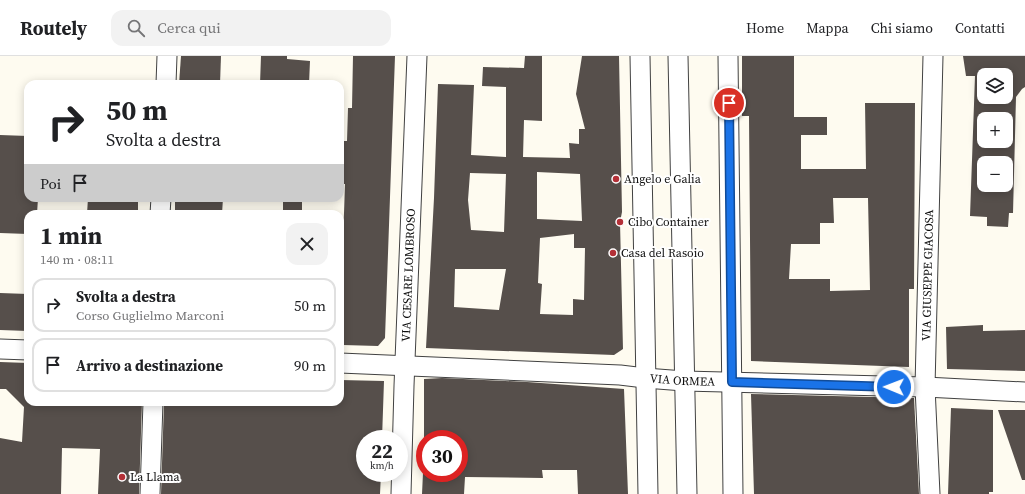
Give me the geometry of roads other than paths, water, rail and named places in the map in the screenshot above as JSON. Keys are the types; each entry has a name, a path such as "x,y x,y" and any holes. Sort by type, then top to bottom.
{"street":[{"path":"166,80 167,56"},
{"name":"VIA CESARE LOMBROSO","path":"401,494 417,56"},
{"path":"640,56 648,494"},
{"path":"678,56 687,494"},
{"path":"728,56 733,494"},
{"name":"VIA GIUSEPPE GIACOSA","path":"930,494 925,387 934,56"},
{"path":"0,349 24,350"},
{"name":"VIA ORMEA","path":"344,363 620,375 684,381 925,387 1025,392"},
{"path":"150,494 153,406"}],"place":[{"name":"Angelo e Galia","path":"616,179"},
{"name":"Cibo Container","path":"620,222"},
{"name":"Casa del Rasoio","path":"613,253"},
{"name":"La Llama","path":"122,477"}]}
